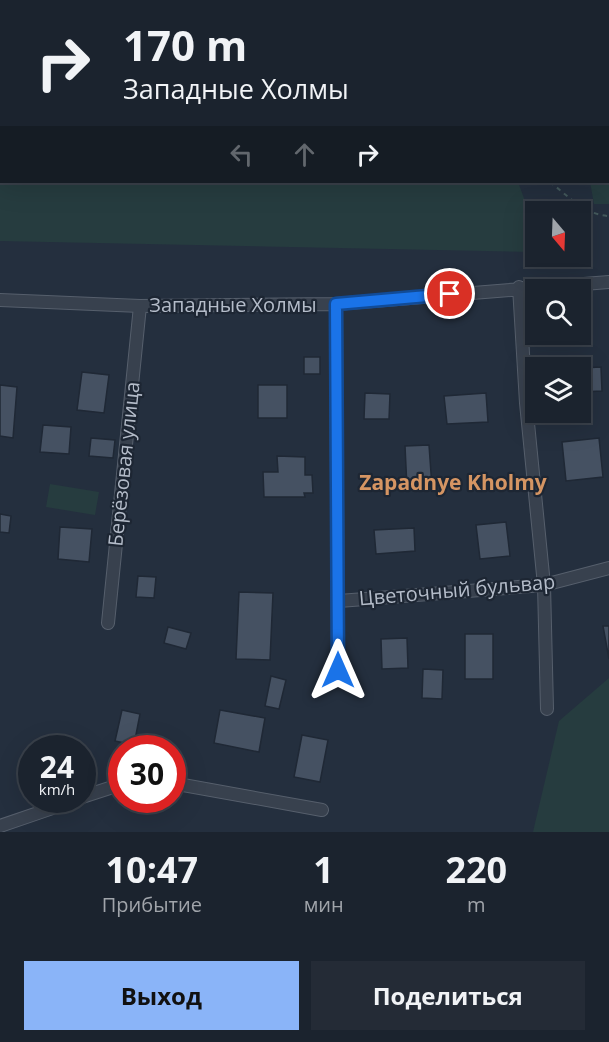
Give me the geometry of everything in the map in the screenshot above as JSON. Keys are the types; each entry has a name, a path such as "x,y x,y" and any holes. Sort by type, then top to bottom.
{"street":[{"name":"Западные Холмы","path":"0,300 140,306 336,304 519,287 609,282"},
{"path":"519,287 526,403 544,585 548,709"},
{"path":"336,304 338,670"},
{"name":"Берёзовая улица","path":"108,623 140,306"},
{"name":"Цветочный бульвар","path":"339,601 544,585 609,568"},
{"path":"186,786 322,810"},
{"path":"0,826 38,813"}],"path":[{"path":"551,183 587,211 609,216"}],"green space":[{"path":"0,183 518,183 525,201 525,252 0,241"},
{"path":"590,183 609,183 609,204 594,204"},
{"path":"50,484 99,492 95,515 46,507"},
{"path":"609,678 609,832 533,832 559,721"}],"building":[{"path":"304,357 320,357 320,374 304,374"},
{"path":"591,367 601,367 602,391 591,392"},
{"path":"82,372 109,375 104,413 77,410"},
{"path":"0,385 17,387 13,438 0,436"},
{"path":"258,385 287,385 287,418 258,418"},
{"path":"365,393 390,394 389,419 364,419"},
{"path":"486,393 488,422 447,424 444,396"},
{"path":"43,425 71,427 69,454 40,452"},
{"path":"91,438 115,440 113,458 89,456"},
{"path":"599,438 603,477 566,481 562,442"},
{"path":"429,445 432,487 407,488 405,446"},
{"path":"277,456 305,457 305,475 312,475 313,493 304,493 305,497 264,497 263,472 278,472"},
{"path":"0,514 11,516 9,533 0,532"},
{"path":"506,522 510,556 480,559 476,525"},
{"path":"60,527 92,529 89,562 58,559"},
{"path":"414,528 415,551 376,554 374,530"},
{"path":"138,576 156,577 154,598 136,597"},
{"path":"239,592 273,593 270,660 236,659"},
{"path":"603,626 609,626 609,659"},
{"path":"168,627 191,633 186,649 164,643"},
{"path":"465,634 493,634 493,679 465,679"},
{"path":"407,638 408,668 382,669 381,639"},
{"path":"423,669 443,670 442,699 422,698"},
{"path":"271,676 286,680 279,709 265,706"},
{"path":"122,710 140,714 136,735 116,735"},
{"path":"220,710 265,718 259,752 214,743"},
{"path":"302,735 328,740 320,782 294,777"}],"district":[{"name":"Zapadnye Kholmy","path":"453,483"}],"route":[{"path":"338,670 336,304 450,294"}]}
